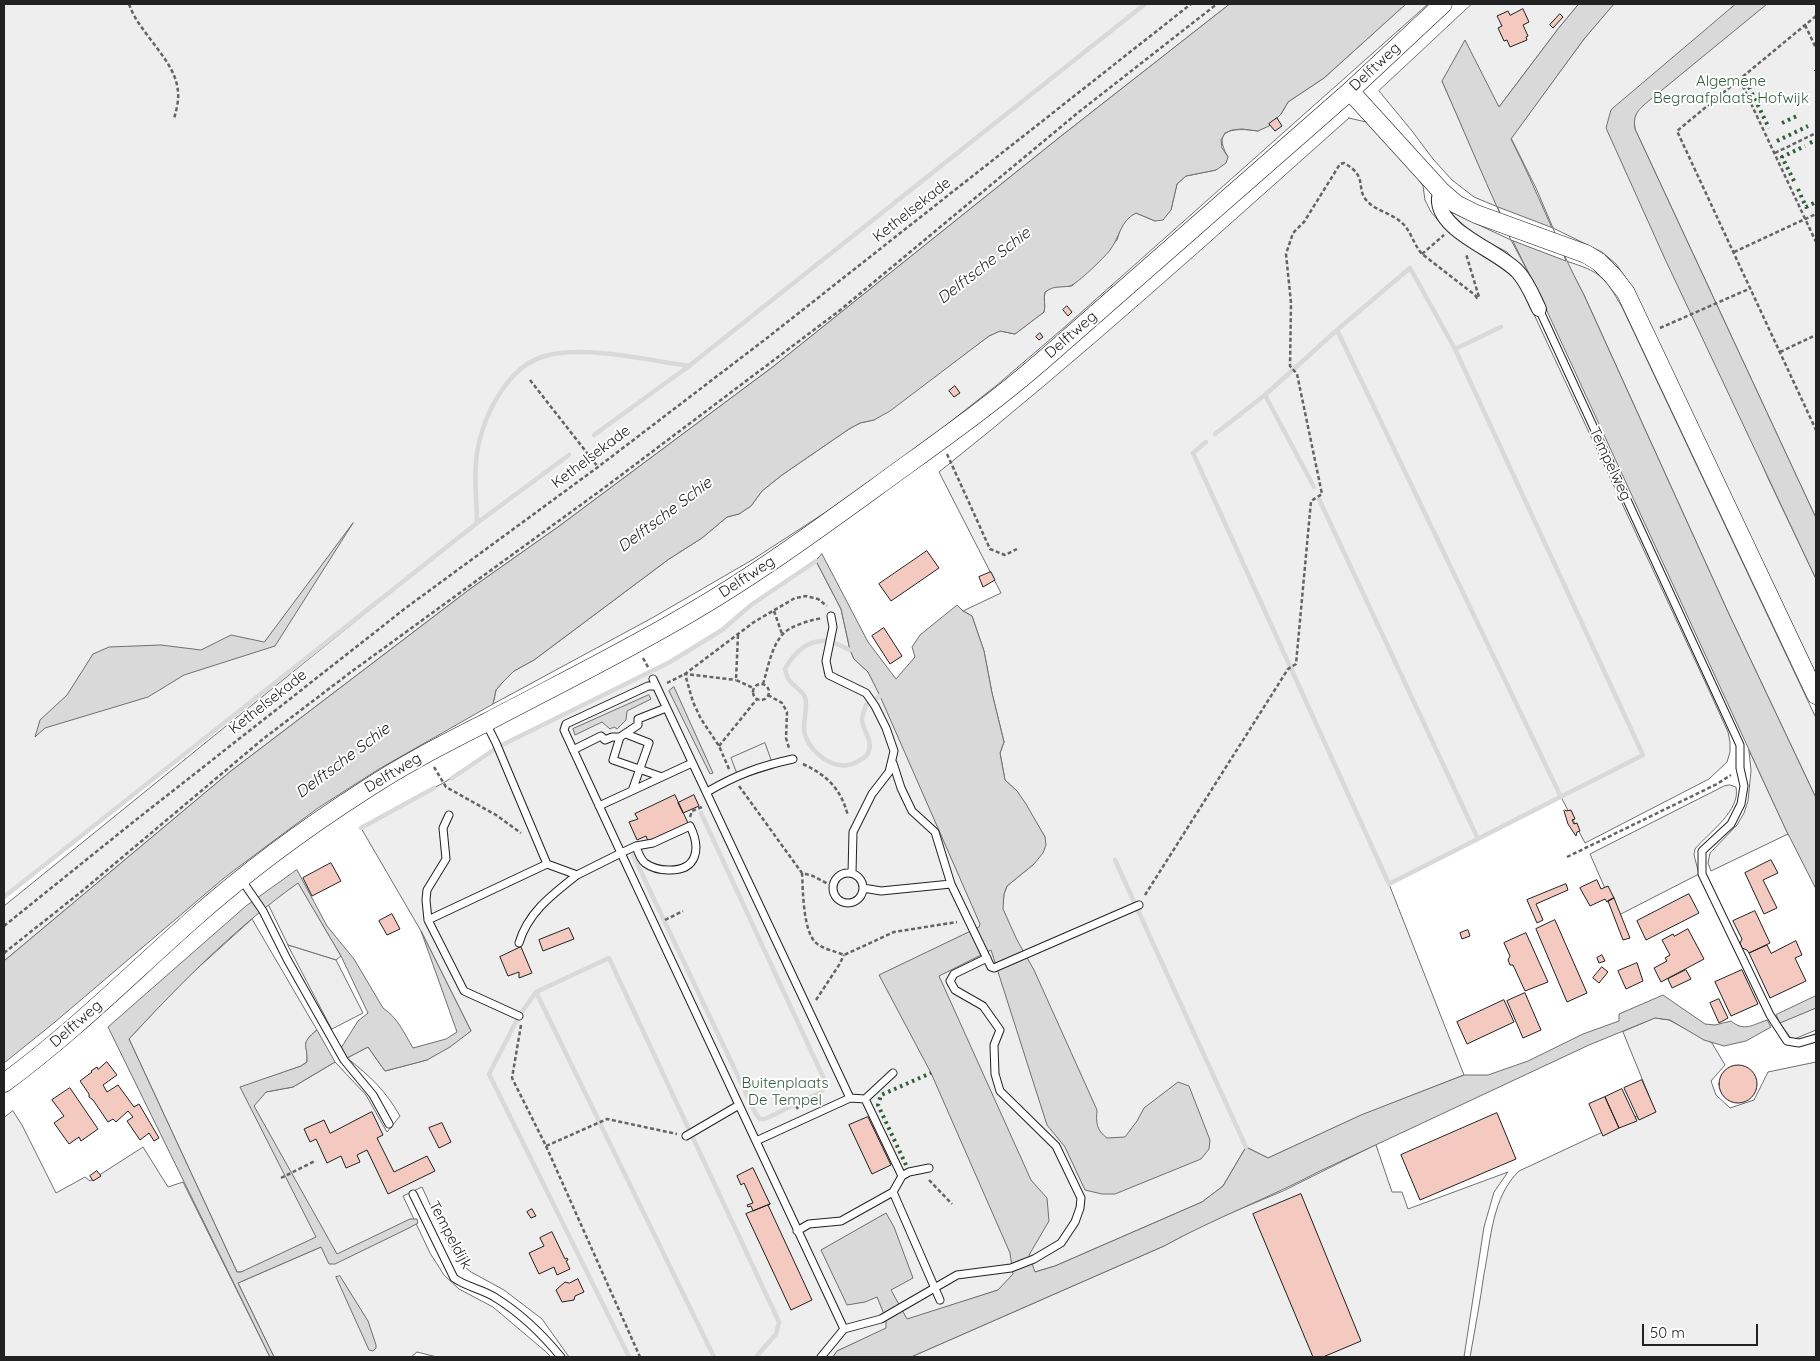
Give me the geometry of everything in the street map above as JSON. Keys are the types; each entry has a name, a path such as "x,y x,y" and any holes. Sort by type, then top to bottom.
{"street":[{"name":"Delftweg","path":"4,1083 51,1047 246,885 308,828 366,789 430,760 486,722 608,659 697,609 799,543 930,449 1021,378 1350,90 1443,4"},
{"path":"1350,90 1441,191 1456,204 1502,224 1586,254 1599,262 1613,276 1626,293 1816,695"},
{"name":"Tempelweg","path":"1441,191 1439,202 1445,218 1472,242 1499,257 1518,272 1529,288 1539,309"}],"lane":[{"name":"Tempelweg","path":"1539,309 1740,745 1740,768 1744,786 1740,804 1731,824 1702,851 1702,874 1777,1027 1787,1041 1800,1043 1816,1038"},
{"path":"831,616 832,637 826,661 828,675 866,693 886,728 894,751 893,763 889,772 872,794 852,832 852,873"},
{"path":"844,1329 573,750 564,730 566,724 654,683 712,802 850,1098"},
{"path":"662,777 613,760 623,736 638,725 638,719 666,708"},
{"path":"486,722 547,864"},
{"path":"573,750 601,736 605,740 623,736 649,744 632,792"},
{"path":"707,792 733,777 770,764 793,759"},
{"path":"599,806 692,763"},
{"path":"893,763 901,788 912,811 935,832 951,884 991,967 994,968 1139,905"},
{"path":"449,815 443,828 446,859 427,890 428,920 464,991 519,1016"},
{"path":"519,943 523,929 532,915 553,894 577,875 636,846 653,843 690,826 696,838 695,856 691,862 677,870 661,870 652,867 641,858 636,846"},
{"path":"428,920 547,864 577,875"},
{"path":"852,873 858,876 863,883 863,888 854,901 848,903 840,901 835,896 832,886 841,876 852,873"},
{"path":"863,888 882,892 951,884"},
{"path":"246,885 264,911 287,959 324,1027 344,1060 373,1095 389,1124"},
{"path":"821,1357 844,1329 881,1319 957,1275 1012,1268 1034,1259 1061,1243 1076,1222 1081,1198 1056,1146 1000,1091 995,1074 994,1045 1000,1030 983,1006 955,990 950,981 954,974 986,956"},
{"path":"756,1141 850,1098 865,1099 893,1073"},
{"path":"865,1099 902,1176"},
{"path":"686,1136 739,1105"},
{"path":"797,1231 809,1224 841,1221 893,1192 902,1176 928,1168"},
{"path":"893,1192 940,1300"},
{"name":"Tempeldijk","path":"413,1194 454,1278 497,1298 551,1344 561,1357"}],"path":[{"path":"129,4 175,76 178,94 174,119"},
{"name":"Kethelsekade","path":"4,926 407,607 598,466 783,325 1191,4"},
{"path":"4,954 263,739 350,672 604,488 839,311 1080,111 1217,4"},
{"path":"1816,16 1678,131 1816,430"},
{"path":"1806,25 1816,48"},
{"path":"1740,80 1816,242"},
{"path":"1774,154 1816,133"},
{"path":"1139,905 1288,668 1296,664 1311,501 1322,494 1297,374 1290,366 1291,303 1286,254 1294,233 1304,222 1340,164 1344,163 1353,168 1360,176 1365,199 1371,205 1400,220 1407,228 1416,248 1475,295 1476,298 1479,297 1460,230"},
{"path":"1734,252 1816,214"},
{"path":"1422,254 1445,234"},
{"path":"1645,334 1751,288"},
{"path":"1780,352 1816,334"},
{"path":"530,380 598,466"},
{"path":"950,461 990,549 1005,555 1017,549"},
{"path":"654,683 665,684 685,674 754,622 794,598 806,596 818,599 827,606 831,616 806,621 782,634 770,657 763,684"},
{"path":"774,611 782,634"},
{"path":"736,680 738,634"},
{"path":"685,674 736,680 753,688"},
{"path":"685,674 693,702 701,719 720,746 733,777 802,873 803,900 807,923 814,941 823,947 844,955"},
{"path":"758,683 763,684 768,687 768,695 762,700 757,699 752,693 753,688 758,683"},
{"path":"768,695 782,703 787,712 786,738 793,759 826,777 834,786 844,801 852,832"},
{"path":"720,746 757,699"},
{"path":"430,760 446,787 496,815 522,834"},
{"name":"Delftweg","path":"426,771 430,760"},
{"path":"1567,857 1717,784 1740,768"},
{"path":"690,826 692,812 712,802"},
{"path":"802,873 814,876 832,886"},
{"path":"669,918 683,911"},
{"path":"810,1010 844,955 894,932 936,924 969,921"},
{"path":"519,1016 521,1026 512,1078 546,1146 640,1357"},
{"path":"793,1101 798,1110"},
{"path":"546,1146 607,1119 686,1136"},
{"path":"282,1178 315,1161"},
{"path":"915,1171 929,1180 952,1204"}],"green space":[{"path":"4,4 1230,4 1060,137 774,366 558,527 470,589 231,771 4,961 4,906 426,564 4,897"},
{"path":"1406,4 1428,4 1067,325 997,385 916,449 826,512 752,560 652,618 493,704 496,690 514,671 534,660 669,559 702,538 727,517 739,514 751,506 762,491 782,475 849,429 860,423 874,420 989,336 1000,331 1015,334 1044,312 1045,292 1053,287 1072,286 1117,240 1121,227 1129,216 1136,213 1155,221 1171,210 1177,184 1186,176 1216,170 1228,157 1223,147 1222,140 1224,135 1235,130 1258,131 1281,114 1288,102 1324,78"},
{"path":"1472,4 1579,4 1499,107 1442,81 1498,207 1474,197 1452,180 1379,91"},
{"name":"Algemene Begraafplaats Hofwijk","path":"1599,4 1816,4 1816,518 1635,129 1634,120 1636,113 1611,110 1768,478 1816,579 1816,674 1630,284 1616,264 1602,252 1553,228 1536,188 1511,138 1604,15"},
{"name":"Buitenplaats De Tempel","path":"1349,118 1366,122 1408,164 1423,186 1425,200 1431,212 1448,232 1485,254 1512,275 1525,295 1708,688 1728,732 1730,742 1727,762 1709,779 1585,843 1561,797 1389,884 1464,1075 1362,1115 1268,1158 1246,1147 1223,1186 1202,1202 1055,1266 1035,1272 998,1290 907,1320 837,1351 833,1357 569,1357 542,1319 504,1290 471,1272 459,1262 448,1244 422,1187 403,1196 430,1253 444,1275 459,1289 493,1307 551,1357 437,1357 417,1352 411,1357 274,1357 238,1283 321,1247 237,1272 129,1039 179,985 252,919 317,1030 308,1038 306,1045 307,1062 301,1066 241,1088 254,1105 266,1092 293,1087 335,1062 366,1095 387,1132 400,1116 377,1084 347,1058 368,1047 385,1071 427,1060 471,1031 421,931 361,828 445,782 498,747 670,662 722,630 751,605 816,561 841,609 850,650 854,659 868,672 1003,902 1007,886 1034,864 1045,837 1017,791 1005,780 1000,753 1004,742 984,651 972,616 963,611 1001,593 939,472 1096,342"},
{"path":"1449,211 1511,240 1535,285 1507,252 1473,234"},
{"path":"1566,261 1587,268 1600,276 1611,288 1622,307 1816,718 1816,798 1728,612 1584,295"},
{"path":"1749,750 1788,834 1711,871 1708,863 1710,853 1737,825 1748,801 1751,771"},
{"path":"1724,786 1736,787 1734,804 1723,821 1695,849 1694,855 1699,874 1617,916 1590,854"},
{"path":"298,882 341,956 336,960 288,945 268,904"},
{"path":"1816,1008 1816,1030 1792,1040 1780,1023"},
{"path":"1655,1018 1669,1020 1712,1043 1725,1065 1711,1081 1716,1095 1730,1108 1754,1100 1768,1072 1816,1062 1816,1357 1470,1357 1491,1233 1503,1193 1519,1171 1654,1108 1623,1032"},
{"path":"13,1111 56,1193 85,1177 90,1181 143,1147 168,1187 183,1182 270,1357 4,1357 4,1118"},
{"path":"1376,1145 1392,1192 1402,1192 1408,1209 1508,1172 1494,1192 1484,1227 1464,1357 911,1357 1164,1246 1202,1225 1283,1191"}],"shaded area":[{"path":"765,743 774,768 739,779 731,758"},
{"path":"288,945 336,960 363,1013 332,1029"}],"water":[{"name":"Delftsche Schie","path":"1230,4 1406,4 1324,78 1288,102 1281,114 1269,126 1258,131 1242,129 1225,133 1221,140 1222,148 1228,157 1226,163 1216,170 1186,176 1177,184 1171,210 1163,220 1155,221 1136,213 1131,216 1123,225 1110,250 1103,258 1074,284 1045,292 1044,312 1015,334 1000,331 989,336 890,411 874,420 860,423 849,429 782,475 762,491 751,506 739,514 727,517 702,538 669,559 534,660 514,671 496,690 493,704 379,769 318,808 224,878 4,1063 4,961 231,771 470,589 558,527 774,366 1060,137"},
{"path":"1579,4 1614,4 1584,39 1511,139 1728,612 1816,798 1816,889 1785,828 1535,285 1498,209 1442,81 1465,40 1499,107"},
{"path":"1736,4 1767,4 1642,107 1637,112 1634,121 1635,129 1816,518 1816,579 1665,259 1606,128 1611,110"},
{"path":"353,523 275,646 184,675 148,697 45,728 35,737 40,720 67,695 93,654 109,647 161,645 201,650 231,635 264,642"},
{"path":"822,554 868,642 896,679 915,657 912,647 920,635 957,605 972,616 984,651 1004,742 1000,753 1005,780 1017,791 1026,804 1045,837 1046,845 1043,853 1034,864 1007,886 1004,894 1003,909 1017,940 1034,970 1097,1110 1099,1129 1107,1138 1125,1137 1144,1108 1178,1082 1189,1086 1210,1140 1209,1149 1201,1159 1115,1194 1102,1194 1085,1190 1065,1147 1047,1125 991,950 939,976 1031,1180 1047,1198 1049,1221 1029,1255 1035,1272 1055,1266 1202,1202 1223,1186 1246,1147 1268,1158 1361,1115 1464,1075 1488,1075 1528,1061 1583,1034 1619,1021 1619,1014 1663,995 1705,1024 1715,1025 1731,1021 1744,1027 1767,1020 1771,1027 1746,1041 1724,1046 1704,1040 1670,1020 1655,1018 1589,1045 1164,1246 911,1357 833,1357 837,1351 886,1328 886,1319 877,1297 865,1302 847,1305 821,1250 886,1213 894,1227 913,1278 891,1290 907,1319 998,1290 1013,1274 1010,1253 931,1073 879,975 979,927 980,924 880,696 868,672 854,659 850,650 841,609 816,561"},
{"path":"674,687 713,773 710,774 669,691"},
{"path":"649,695 651,699 627,711 626,720 617,729 614,727 610,729 602,722 575,735 573,729"},
{"path":"297,870 327,926 354,959 383,1008 397,1021 413,1048 446,1039 457,1032 421,931 471,1031 450,1047 427,1060 385,1071 368,1047 347,1058 341,1048 358,1021 368,1013 341,956 298,883 253,918 210,956 129,1039 237,1272 241,1272 316,1237 240,1087 301,1066 307,1062 306,1042 317,1030 335,1062 293,1087 266,1092 254,1106 337,1254 410,1219 417,1219 418,1223 409,1228 335,1264 329,1264 321,1247 238,1283 274,1357 270,1357 108,1027 246,906"},
{"path":"1816,996 1816,1008 1780,1023 1776,1015"},
{"path":"340,1276 368,1321 376,1345 373,1351 369,1350 336,1277"}],"pier":[{"path":"1498,207 1553,228 1566,261 1511,240"}],"building":[{"path":"1523,9 1529,22 1523,25 1528,36 1526,37 1527,40 1510,47 1507,40 1504,41 1498,28 1502,26 1497,16 1508,11 1510,15"},
{"path":"1560,14 1563,17 1553,28 1550,25"},
{"path":"1277,118 1282,126 1275,131 1269,124"},
{"path":"1067,306 1072,312 1068,316 1063,310"},
{"path":"1040,333 1043,337 1039,340 1036,337"},
{"path":"955,386 960,393 954,397 949,391"},
{"path":"927,551 939,568 891,601 879,584"},
{"path":"991,572 995,580 983,587 979,577"},
{"path":"884,628 902,656 890,664 872,636"},
{"path":"675,795 688,823 648,841 646,836 637,840 629,822 638,819 635,814"},
{"path":"694,795 699,806 683,813 678,803"},
{"path":"1565,810 1571,810 1575,819 1572,820 1574,824 1577,823 1580,831 1577,832 1576,836 1568,824"},
{"path":"1771,860 1778,873 1763,880 1777,908 1764,914 1745,873"},
{"path":"331,863 341,881 312,896 303,878"},
{"path":"1597,880 1601,889 1608,886 1614,898 1607,902 1605,899 1590,906 1580,888"},
{"path":"1566,884 1568,890 1536,904 1543,920 1537,923 1527,900"},
{"path":"1689,894 1699,913 1646,940 1637,921"},
{"path":"1614,898 1630,938 1623,940 1608,901"},
{"path":"1755,911 1770,943 1749,953 1742,948 1740,943 1742,939 1733,921"},
{"path":"392,914 400,929 387,935 379,921"},
{"path":"1555,920 1587,993 1567,1002 1536,929"},
{"path":"569,928 574,939 543,951 539,940"},
{"path":"1688,929 1704,959 1661,982 1654,968 1667,961 1665,958 1670,955 1662,940"},
{"path":"1468,930 1470,936 1462,939 1460,933"},
{"path":"1526,933 1548,982 1525,991 1513,965 1510,965 1508,960 1510,956 1504,943"},
{"path":"1796,941 1802,955 1795,958 1806,981 1770,998 1749,953 1767,945 1771,953"},
{"path":"521,947 532,973 519,978 519,972 508,976 500,957"},
{"path":"1602,955 1605,961 1599,963 1597,958"},
{"path":"1637,963 1643,981 1626,989 1618,971"},
{"path":"1602,967 1608,972 1599,983 1593,978"},
{"path":"1686,970 1691,979 1672,988 1668,979"},
{"path":"1742,970 1758,1004 1731,1016 1715,982"},
{"path":"1525,993 1541,1030 1523,1038 1507,1001"},
{"path":"1719,999 1728,1018 1719,1023 1710,1003"},
{"path":"1504,1000 1514,1022 1467,1044 1457,1022"},
{"path":"107,1062 117,1075 103,1085 107,1092 118,1085 134,1107 139,1104 159,1138 154,1141 149,1133 140,1140 127,1121 133,1117 128,1111 116,1122 113,1119 108,1122 89,1097 80,1081 91,1071 97,1067 98,1069"},
{"path":"1738,1065 1751,1071 1757,1084 1751,1097 1738,1103 1725,1097 1719,1084 1725,1071"},
{"path":"1642,1080 1656,1112 1639,1120 1624,1088"},
{"path":"70,1088 98,1129 81,1141 79,1137 69,1144 54,1123 64,1116 52,1100"},
{"path":"1622,1089 1637,1121 1619,1128 1605,1097"},
{"path":"1605,1097 1619,1128 1603,1136 1589,1104"},
{"path":"372,1112 383,1135 377,1138 394,1172 427,1156 435,1171 388,1194 367,1150 357,1155 360,1162 346,1168 341,1156 327,1163 316,1139 310,1142 304,1129 324,1120 330,1133"},
{"path":"1497,1113 1516,1159 1420,1200 1401,1155"},
{"path":"868,1117 891,1165 872,1174 849,1125"},
{"path":"442,1123 451,1142 439,1148 429,1128"},
{"path":"753,1168 770,1204 753,1211 751,1206 748,1207 747,1205 753,1203 744,1183 741,1185 737,1176"},
{"path":"97,1171 101,1176 93,1181 90,1176"},
{"path":"1301,1194 1361,1341 1323,1357 1313,1357 1253,1214"},
{"path":"770,1204 768,1205 812,1300 791,1310 746,1214"},
{"path":"532,1209 536,1216 531,1218 527,1212"},
{"path":"552,1232 565,1259 567,1258 568,1260 566,1261 570,1269 557,1275 554,1267 539,1274 529,1253 544,1246 540,1238"},
{"path":"578,1279 584,1292 575,1296 574,1300 562,1302 556,1290 565,1282 569,1283"}],"waterway":[{"path":"594,435 689,366 1145,4"},
{"path":"1206,442 1193,453 1389,884 1643,755 1455,349 1410,268 1337,330"},
{"path":"1455,349 1501,327"},
{"path":"1215,434 1265,395 1337,330 1561,797"},
{"path":"477,523 475,470 478,446 489,413 508,382 520,370 534,361 549,355 582,352 618,355 689,366"},
{"path":"1265,395 1314,487"},
{"path":"4,897 477,523 569,455"},
{"path":"1319,499 1478,839"},
{"path":"452,778 498,747 670,662 722,630 751,605 816,561"},
{"path":"850,650 828,641 814,642 802,648 785,669 788,679 805,697 804,730 814,750 820,756 836,764 852,764 865,757 870,744 862,716 866,705 880,696"},
{"path":"361,828 434,788"},
{"path":"633,855 756,1114 760,1119 765,1119 821,1092 825,1086 824,1079 701,813"},
{"path":"1115,860 1246,1147"},
{"path":"629,1357 489,1074 519,1016 536,992 609,958 779,1322 776,1334 756,1357"},
{"path":"536,992 714,1357"}],"hedge":[{"path":"1749,87 1769,128"},
{"path":"1782,123 1799,115"},
{"path":"1777,141 1808,126"},
{"path":"1810,143 1816,140"},
{"path":"1794,181 1782,157 1805,146"},
{"path":"1798,189 1806,207 1816,202"},
{"path":"906,1165 878,1105 881,1095 931,1073"}]}
